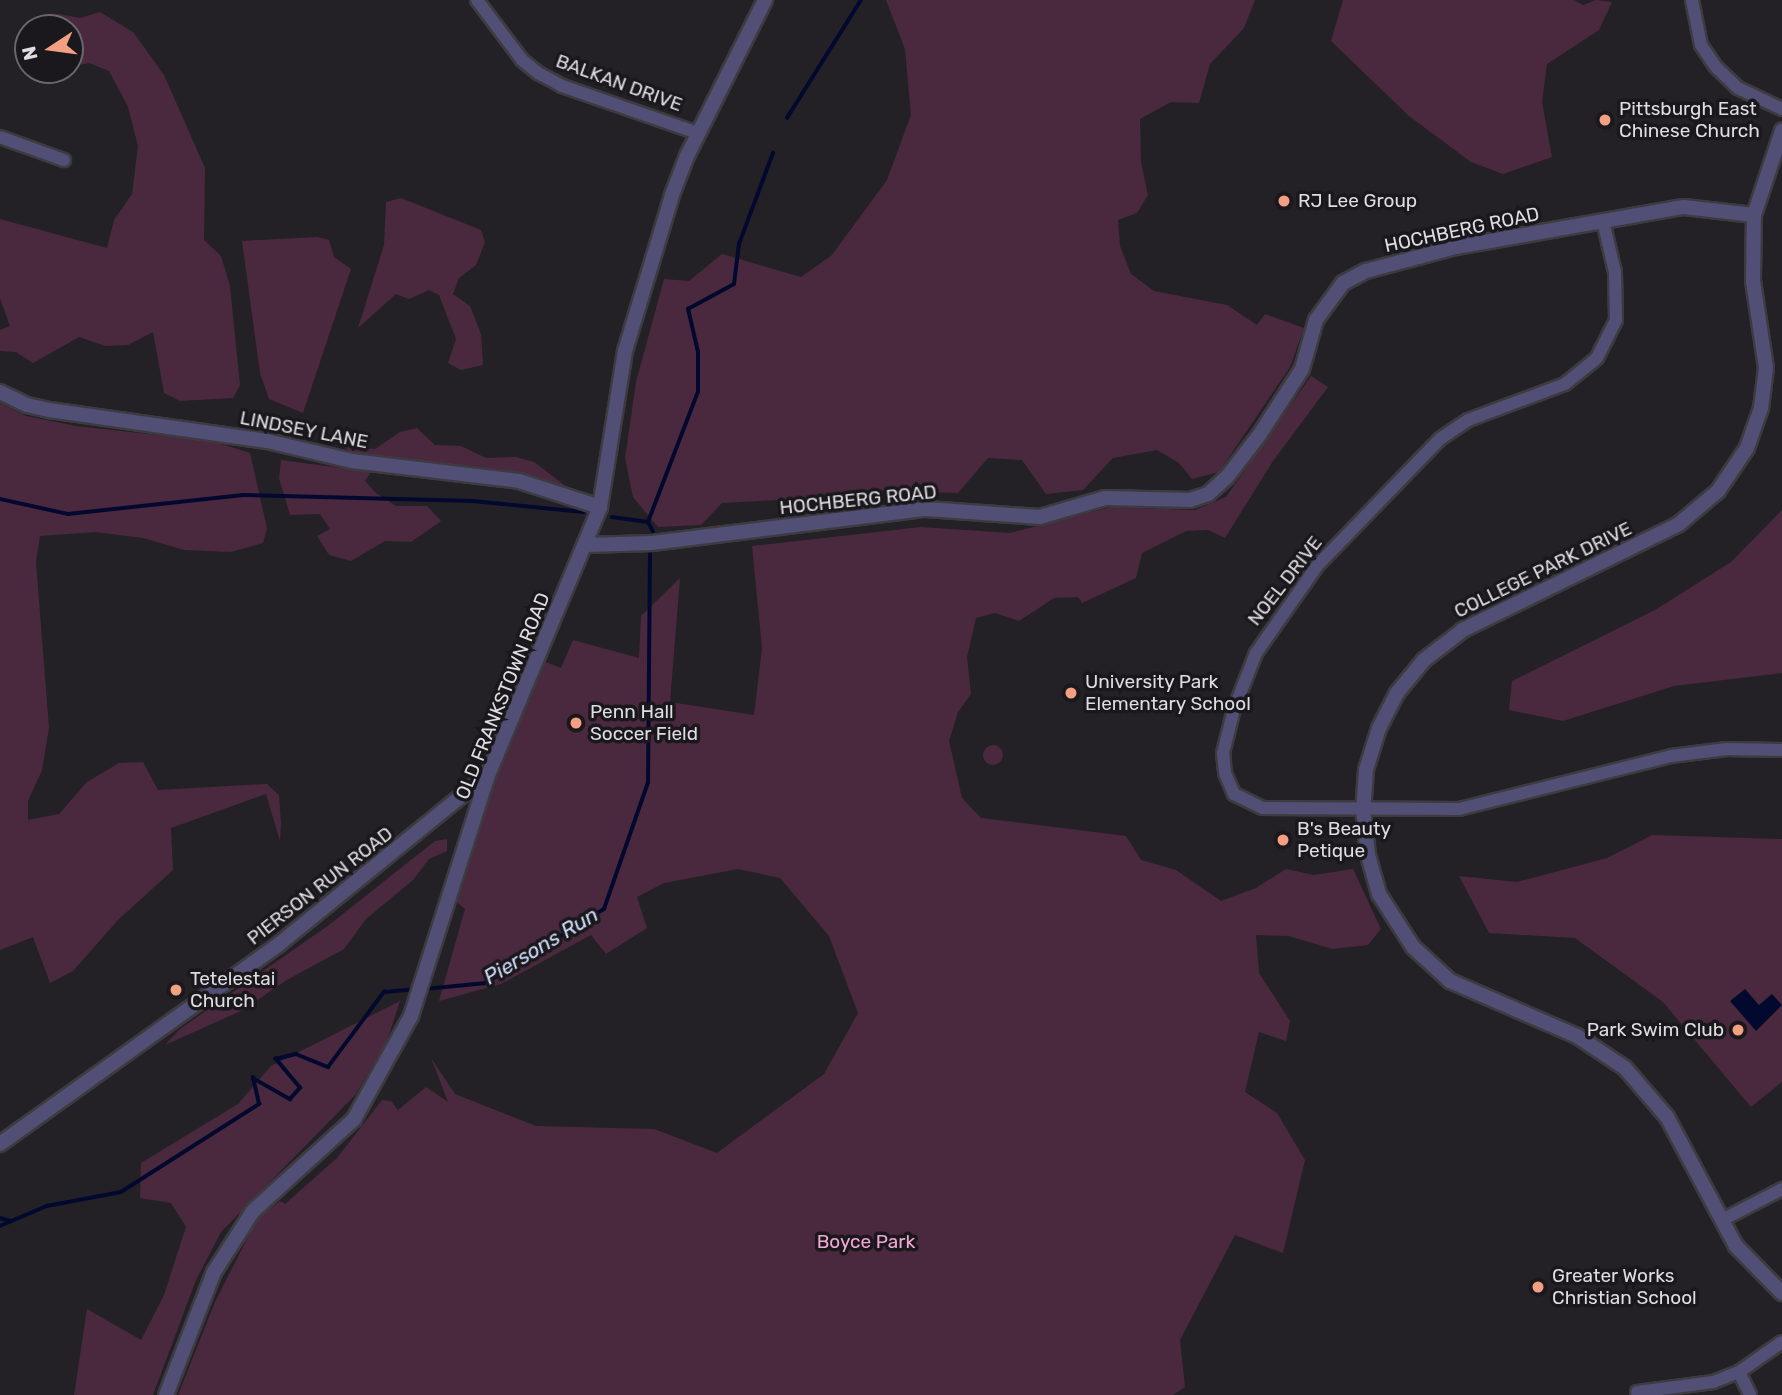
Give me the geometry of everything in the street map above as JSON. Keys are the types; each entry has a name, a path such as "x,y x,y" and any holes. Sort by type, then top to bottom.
{"street":[{"name":"BALKAN DRIVE","path":"477,0 538,73 698,133"},
{"name":"OLD FRANKSTOWN ROAD","path":"166,1395 214,1272 253,1210 354,1119 402,1037 422,989 488,775 600,507 625,351 673,195 698,133 765,0"},
{"path":"1692,0 1701,45 1716,67 1738,88 1782,109"},
{"path":"1754,215 1782,131"},
{"path":"0,137 64,160"},
{"name":"HOCHBERG ROAD","path":"586,545 652,543 926,509 1030,517 1105,498 1190,500 1208,494 1227,477 1260,434 1302,369 1316,320 1343,283 1366,271 1456,247 1684,207 1754,215"},
{"name":"COLLEGE PARK DRIVE","path":"1754,215 1754,281 1766,368 1761,408 1741,458 1718,491 1679,524 1500,610 1429,654 1397,693 1379,728 1366,769 1363,809 1368,855 1380,894 1413,947 1450,981 1577,1036 1625,1068 1667,1117 1736,1246 1782,1293"},
{"name":"NOEL DRIVE","path":"1604,221 1615,272 1616,320 1597,358 1566,384 1468,420 1440,439 1317,566 1256,653 1223,753 1234,794 1263,808 1480,806 1671,756 1727,749 1782,750"},
{"name":"LINDSEY LANE","path":"0,392 27,405 49,410 267,442 352,461 519,481 600,507"},
{"name":"PIERSON RUN ROAD","path":"0,1144 278,945 488,775"},
{"path":"1722,1220 1782,1189"},
{"path":"1637,1392 1682,1388 1739,1372 1782,1342"},
{"path":"1739,1372 1750,1395"}],"green space":[{"path":"886,0 1255,0 1244,28 1210,64 1199,103 1171,102 1140,119 1141,162 1148,195 1137,213 1118,220 1120,246 1131,274 1154,291 1227,305 1257,325 1265,314 1304,328 1290,367 1219,472 1192,479 1179,463 1157,450 1113,458 1083,490 1046,494 1022,460 988,458 958,493 863,490 838,509 818,504 799,511 778,500 722,503 701,525 658,527 633,497 625,458 636,382 664,279 689,281 722,254 801,277 832,255 887,180 911,115 905,49"},
{"path":"1343,0 1574,0 1583,5 1596,0 1612,2 1599,30 1547,64 1542,102 1552,157 1503,174 1471,162 1409,116 1331,41"},
{"path":"100,12 133,32 164,75 205,168 204,240 221,256 230,286 240,385 233,398 180,401 164,393 153,332 128,345 105,346 79,337 33,363 16,352 0,351 0,330 10,326 0,298 0,219 107,248 114,220 132,194 138,146 128,107 109,71 89,63 84,64 84,17"},
{"path":"401,198 481,230 485,242 476,265 459,278 453,294 470,306 481,334 483,365 461,370 448,363 456,339 439,295 429,290 409,299 396,294 358,328 384,245 386,202"},
{"path":"317,237 329,240 334,257 351,269 303,413 269,399 260,373 242,241"},
{"name":"Boyce Park","path":"1311,376 1328,387 1273,461 1225,538 1208,530 1186,531 1142,553 1136,578 1082,603 1078,597 1054,598 1019,621 995,613 976,618 967,657 971,694 958,712 949,741 962,798 981,818 1126,836 1141,860 1176,870 1221,901 1256,888 1286,869 1314,875 1353,869 1381,929 1368,945 1332,949 1289,936 1256,935 1259,973 1290,1021 1286,1041 1259,1032 1245,1092 1277,1113 1305,1160 1283,1253 1235,1235 1180,1340 1185,1387 1173,1395 178,1395 215,1302 257,1219 280,1201 285,1204 337,1158 382,1100 391,1101 398,1110 426,1087 448,1102 431,1058 455,1094 536,1126 654,1129 717,1153 824,1074 858,1013 829,936 780,878 738,869 664,883 637,897 647,928 606,954 591,935 501,984 439,1001 465,909 454,900 492,777 543,661 561,668 573,640 639,658 641,616 680,578 670,702 754,715 762,648 752,546 921,527 1010,533 1111,507 1195,510 1226,497"},
{"path":"0,403 26,416 76,426 212,441 250,453 267,528 263,543 231,552 184,550 143,538 95,532 40,536 36,562 49,728 42,770 28,801 28,820 59,814 87,782 119,763 143,762 158,790 267,784 279,795 281,823 280,841 266,794 171,828 173,870 118,920 73,971 50,983 33,937 0,950"},
{"path":"417,428 435,445 461,446 486,458 516,457 534,462 567,487 471,466 358,456 340,445 375,449 400,432"},
{"path":"281,460 371,472 365,481 376,493 396,506 427,506 441,521 411,542 385,541 351,561 329,555 317,536 330,529 320,514 290,515 279,478"},
{"path":"1782,510 1782,673 1674,686 1563,721 1509,710 1512,681 1655,610 1731,562"},
{"path":"993,745 1000,748 1003,755 1000,762 993,765 986,762 983,755 986,748"},
{"path":"1652,835 1782,839 1782,1082 1751,1107 1663,1002 1575,938 1489,933 1459,876 1517,882 1607,858"},
{"path":"447,839 447,851 429,859 413,880 366,919 344,949 285,981 243,1010 165,1045 180,1029 329,925 435,841"},
{"path":"400,1001 387,1041 356,1094 221,1232 196,1280 153,1395 74,1395 87,1309 141,1340 164,1295 186,1227 171,1203 140,1198 141,1163 238,1104 271,1066"}],"water":[{"path":"1745,989 1759,1005 1772,994 1782,1005 1756,1031 1730,1001"}],"waterway":[{"name":"Piersons Run","path":"787,118 861,0"},
{"name":"Piersons Run","path":"653,532 648,522 698,392 698,352 688,309 734,284 739,244 773,153"},
{"path":"0,499 68,514 243,495 473,501 583,512"},
{"path":"612,517 648,522"},
{"name":"Piersons Run","path":"425,989 486,983 604,909 648,783 650,555"},
{"name":"Piersons Run","path":"0,1226 47,1206 121,1192 259,1104 253,1078 290,1099 300,1088 276,1059 296,1054 328,1067 384,992 417,989"},
{"name":"Piersons Run","path":"0,1218 11,1221"}],"place":[{"name":"Pittsburgh East Chinese Church","path":"1605,120"},
{"name":"RJ Lee Group","path":"1284,201"},
{"name":"University Park Elementary School","path":"1071,693"},
{"name":"Penn Hall Soccer Field","path":"576,723"},
{"name":"B's Beauty Petique","path":"1283,840"},
{"name":"Tetelestai Church","path":"176,990"},
{"name":"Park Swim Club","path":"1738,1030"},
{"name":"Greater Works Christian School","path":"1538,1287"}]}
